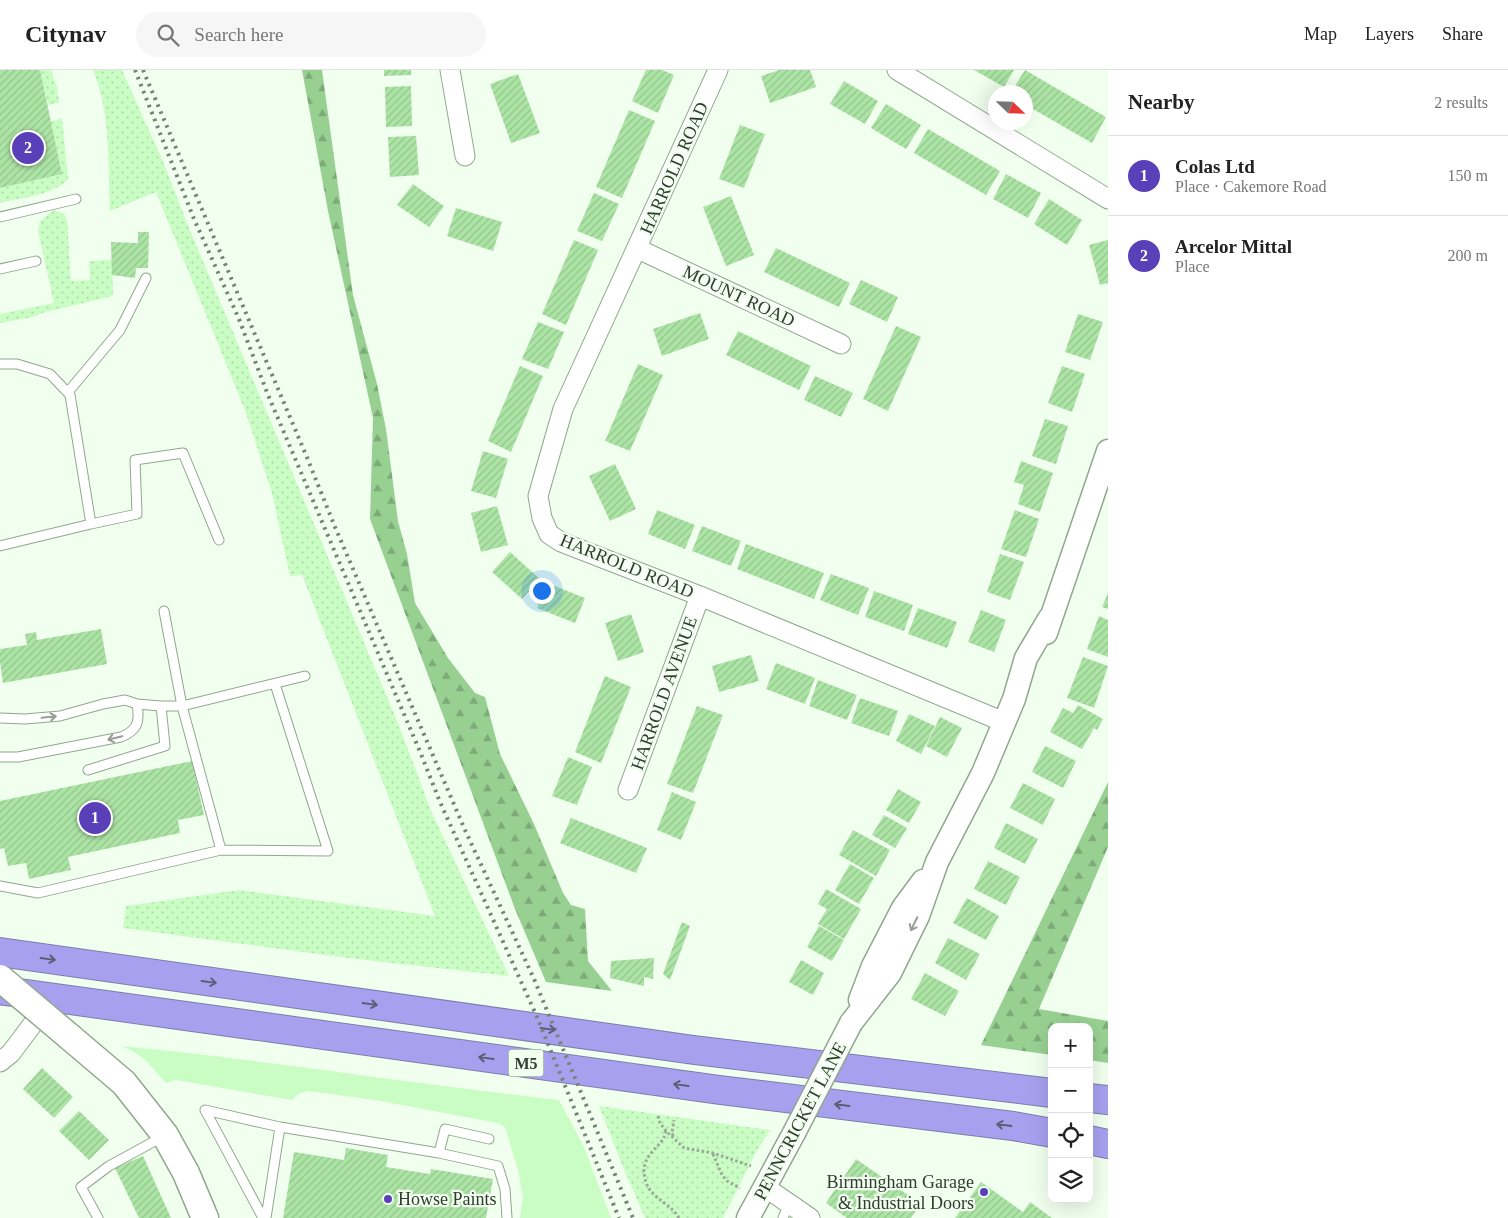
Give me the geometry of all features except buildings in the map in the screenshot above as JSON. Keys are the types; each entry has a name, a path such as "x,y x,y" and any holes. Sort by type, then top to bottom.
{"highway":[{"name":"M5","path":"0,952 694,1050 1048,1093"},
{"name":"M5","path":"0,990 720,1090 1013,1126 1048,1132"},
{"path":"1093,1098 1108,1100"},
{"path":"1093,1141 1108,1144"}],"main road":[{"path":"0,978 34,1022 71,1038 124,1083 165,1135 186,1173 205,1218"}],"street":[{"path":"450,70 465,156"},
{"name":"HARROLD ROAD","path":"718,70 563,409 538,496 542,518 549,534 561,542 700,596 1004,722"},
{"path":"897,70 1108,199"},
{"name":"MOUNT ROAD","path":"638,248 841,344"},
{"name":"PENNCRICKET LANE","path":"748,1218 851,1023 890,973 918,916 937,862 983,773 1014,699 1038,662 1049,619 1108,452"},
{"name":"HARROLD AVENUE","path":"628,790 700,596"},
{"path":"0,1062 11,1053 34,1022"},
{"path":"765,1187 786,1211 810,1218"}],"lane":[{"path":"0,217 76,199"},
{"path":"0,269 36,261"},
{"path":"68,392 120,330 146,278"},
{"path":"0,364 17,364 50,374 70,395 91,524"},
{"path":"0,546 137,514 135,460 184,453 219,540"},
{"path":"164,611 182,706 221,850"},
{"path":"0,718 25,719 60,716 125,700 137,704 182,706 305,676"},
{"path":"0,886 38,893 221,850 328,851 275,684"},
{"path":"0,756 18,757 120,737 136,728 137,704"},
{"path":"88,770 165,746 161,706"},
{"path":"265,1218 205,1110 280,1126 439,1153 498,1166 505,1189 507,1218"},
{"path":"265,1218 280,1126"},
{"path":"439,1153 444,1129 489,1139"},
{"path":"98,1218 81,1187 109,1166 165,1135"}],"path":[{"path":"658,1116 666,1131 684,1148 712,1153 752,1166"},
{"path":"673,1137 674,1120"},
{"path":"666,1131 664,1139 646,1161 644,1169 645,1180 650,1192 675,1211 679,1218"},
{"path":"712,1153 722,1175 727,1181 741,1189"}],"green space":[{"path":"40,70 51,70 59,102 48,105"},
{"path":"93,70 122,70 162,159 189,228 398,723 432,813 509,976 348,958 123,928 126,906 239,890 435,916 302,575 290,576 272,493 245,410 156,192 110,211 106,122 99,87"},
{"path":"302,70 322,70 353,295 377,384 386,429 398,521 407,554 415,603 448,658 475,693 485,697 500,754 534,824 563,893 571,905 585,909 588,961 612,991 546,982 515,909 370,519 373,418 328,211"},
{"path":"62,118 68,179 55,189 0,203 0,188 62,174 51,122"},
{"path":"54,210 64,214 67,219 71,281 90,280 89,261 112,260 113,296 42,313 33,317 0,323 0,314 54,303 38,231 40,221"},
{"path":"1108,782 1108,847 1039,1009 1108,1021 1108,1063 1093,1061 1093,1023 1048,1023 1048,1054 981,1045"},
{"path":"121,1046 231,1058 559,1100 584,1147 611,1218 520,1218 523,1197 518,1170 505,1127 498,1123 375,1100 308,1091 298,1094 292,1100 176,1080 166,1083 135,1052"},
{"path":"599,1106 770,1130 756,1152 723,1218 645,1218"}],"railway":[{"path":"135,70 194,219 239,319 268,395 440,802 537,1017 619,1218"},
{"path":"143,70 335,527 465,830 534,979 633,1218"}],"place":[{"name":"Arcelor Mittal","path":"28,148"},
{"name":"Colas Ltd","path":"95,818"},
{"name":"Birmingham Garage & Industrial Doors","path":"984,1192"},
{"name":"Howse Paints","path":"388,1199"}]}
